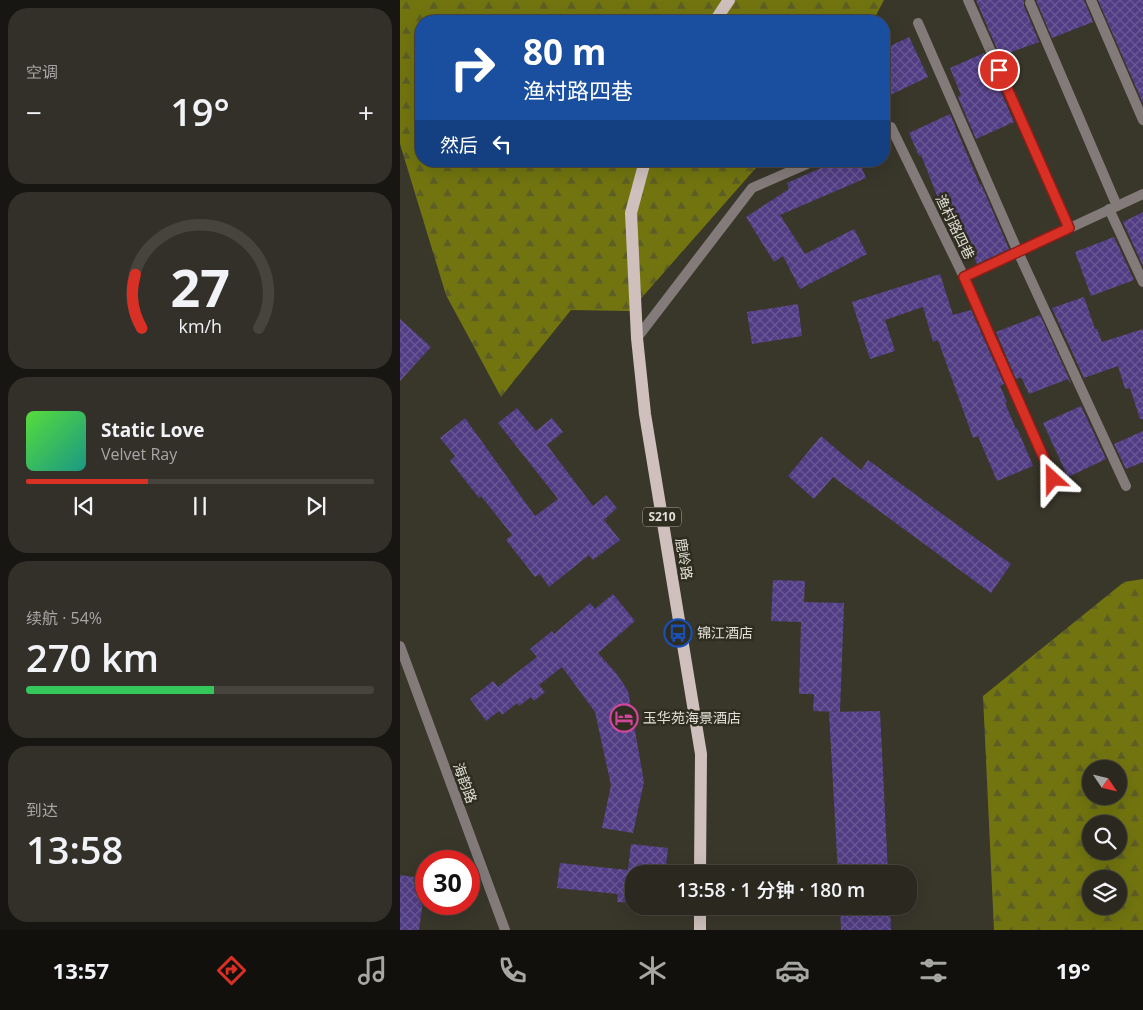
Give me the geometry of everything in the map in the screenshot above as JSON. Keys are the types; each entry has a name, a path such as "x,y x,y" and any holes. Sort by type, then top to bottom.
{"main road":[{"path":"719,15 729,0"},
{"name":"鹿岭路","path":"642,167 631,213 638,338 645,414 701,754 700,865"},
{"path":"700,915 700,930"}],"street":[{"path":"968,0 1069,228"},
{"path":"1091,0 1143,120"},
{"path":"1030,3 1143,282"},
{"path":"918,23 1018,252 1126,486"},
{"name":"渔村路四巷","path":"890,128 964,277 1143,194"},
{"path":"638,338 752,188 800,167"},
{"path":"964,277 1053,479"},
{"name":"海韵路","path":"400,646 505,930"}],"green space":[{"path":"400,0 884,0 876,15 415,15 415,167 757,167 630,311 571,310 501,397 446,295 400,144"},
{"path":"1143,579 1143,930 994,930 983,696 1124,582"}],"building":[{"path":"976,0 1024,0 1024,6 1039,42 1000,56"},
{"path":"1036,0 1084,0 1093,22 1052,38"},
{"path":"1098,0 1143,0 1143,103"},
{"path":"909,37 928,77 890,95 890,46"},
{"path":"984,53 1014,122 976,139 958,97 961,95 950,68"},
{"path":"950,114 1009,249 977,264 968,242 964,244 943,196 938,198 921,155 919,156 909,133"},
{"path":"823,167 861,167 866,178 780,215 805,254 854,229 867,254 800,289 783,256 774,262 746,217 789,189 787,183"},
{"path":"1143,212 1143,266 1123,222"},
{"path":"1114,237 1134,280 1091,296 1075,252"},
{"path":"940,274 953,315 971,310 1004,384 1000,386 1007,402 1005,403 1033,466 997,481 978,436 973,438 938,340 933,342 923,307 885,320 895,351 870,359 852,302"},
{"path":"1084,297 1095,329 1097,329 1102,342 1143,329 1143,419 1140,419 1130,388 1125,389 1118,366 1084,378 1052,308"},
{"path":"798,304 802,336 752,344 747,312"},
{"path":"1040,315 1071,383 1068,379 1029,394 1021,377 1016,379 996,332"},
{"path":"400,319 431,347 400,381"},
{"path":"1081,406 1106,459 1068,477 1043,423"},
{"path":"517,408 536,431 552,418 563,432 547,445 593,506 606,495 617,508 604,520 620,540 593,560 589,555 549,587 540,574 535,577 506,540 512,535 481,496 479,498 450,461 455,456 440,438 465,418 535,516 558,499 498,423"},
{"path":"1143,431 1143,462 1126,469 1114,444"},
{"path":"821,436 861,470 868,460 1011,564 991,593 833,477 814,499 788,476"},
{"path":"773,580 805,581 804,602 844,603 840,712 813,711 814,694 799,694 801,622 771,621"},
{"path":"613,594 635,621 598,653 616,673 628,691 644,782 633,833 602,828 611,785 595,712 562,667 539,685 545,692 534,701 531,697 519,706 517,703 502,715 499,711 486,721 470,699 493,681 498,687 537,657 530,649 552,631 554,634 590,603 595,609"},
{"path":"880,711 888,865 838,865 829,712"},
{"path":"631,844 668,848 666,865 629,865"},
{"path":"560,863 625,870 625,902 617,902 618,894 557,888"},
{"path":"400,875 415,877 415,915 421,915 419,930 400,930"},
{"path":"840,915 890,915 891,930 841,930"}],"place":[{"name":"锦江酒店","path":"678,633"},
{"name":"玉华苑海景酒店","path":"624,718"}],"route":[{"path":"999,70 1069,228 964,277 1053,479"}]}
